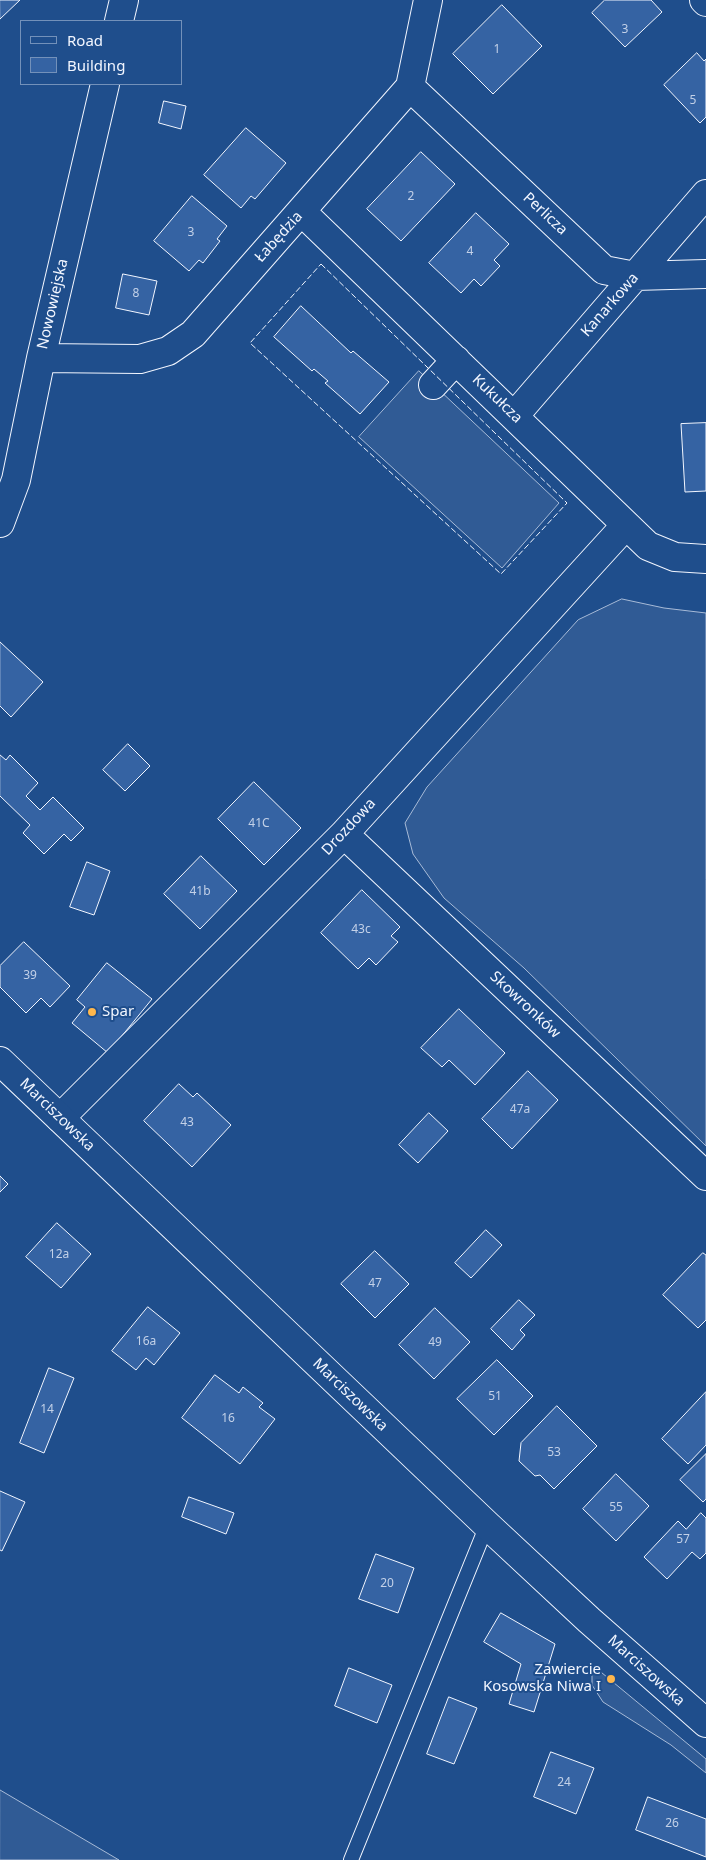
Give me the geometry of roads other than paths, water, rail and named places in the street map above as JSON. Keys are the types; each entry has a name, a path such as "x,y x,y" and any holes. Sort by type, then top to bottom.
{"street":[{"path":"119,20 124,0"},
{"name":"Łabędzia","path":"41,358 140,358 168,351 194,334 410,87 428,0"},
{"name":"Nowowiejska","path":"0,523 16,480 41,358 105,85"},
{"name":"Perlicza","path":"410,87 604,270 635,276 706,274"},
{"name":"Kanarkowa","path":"514,415 706,194"},
{"name":"Kukułcza","path":"302,212 648,546 675,557 706,559"},
{"path":"433,385 456,360"},
{"name":"Drozdowa","path":"60,1118 344,834 626,524"},
{"name":"Skowronków","path":"344,834 706,1176"},
{"name":"Marciszowska","path":"0,1061 487,1525 706,1723"}],"lane":[{"path":"351,1860 487,1525"}],"place":[{"name":"Spar","path":"92,1012"},
{"name":"Zawiercie Kosowska Niwa I","path":"611,1679"}]}
